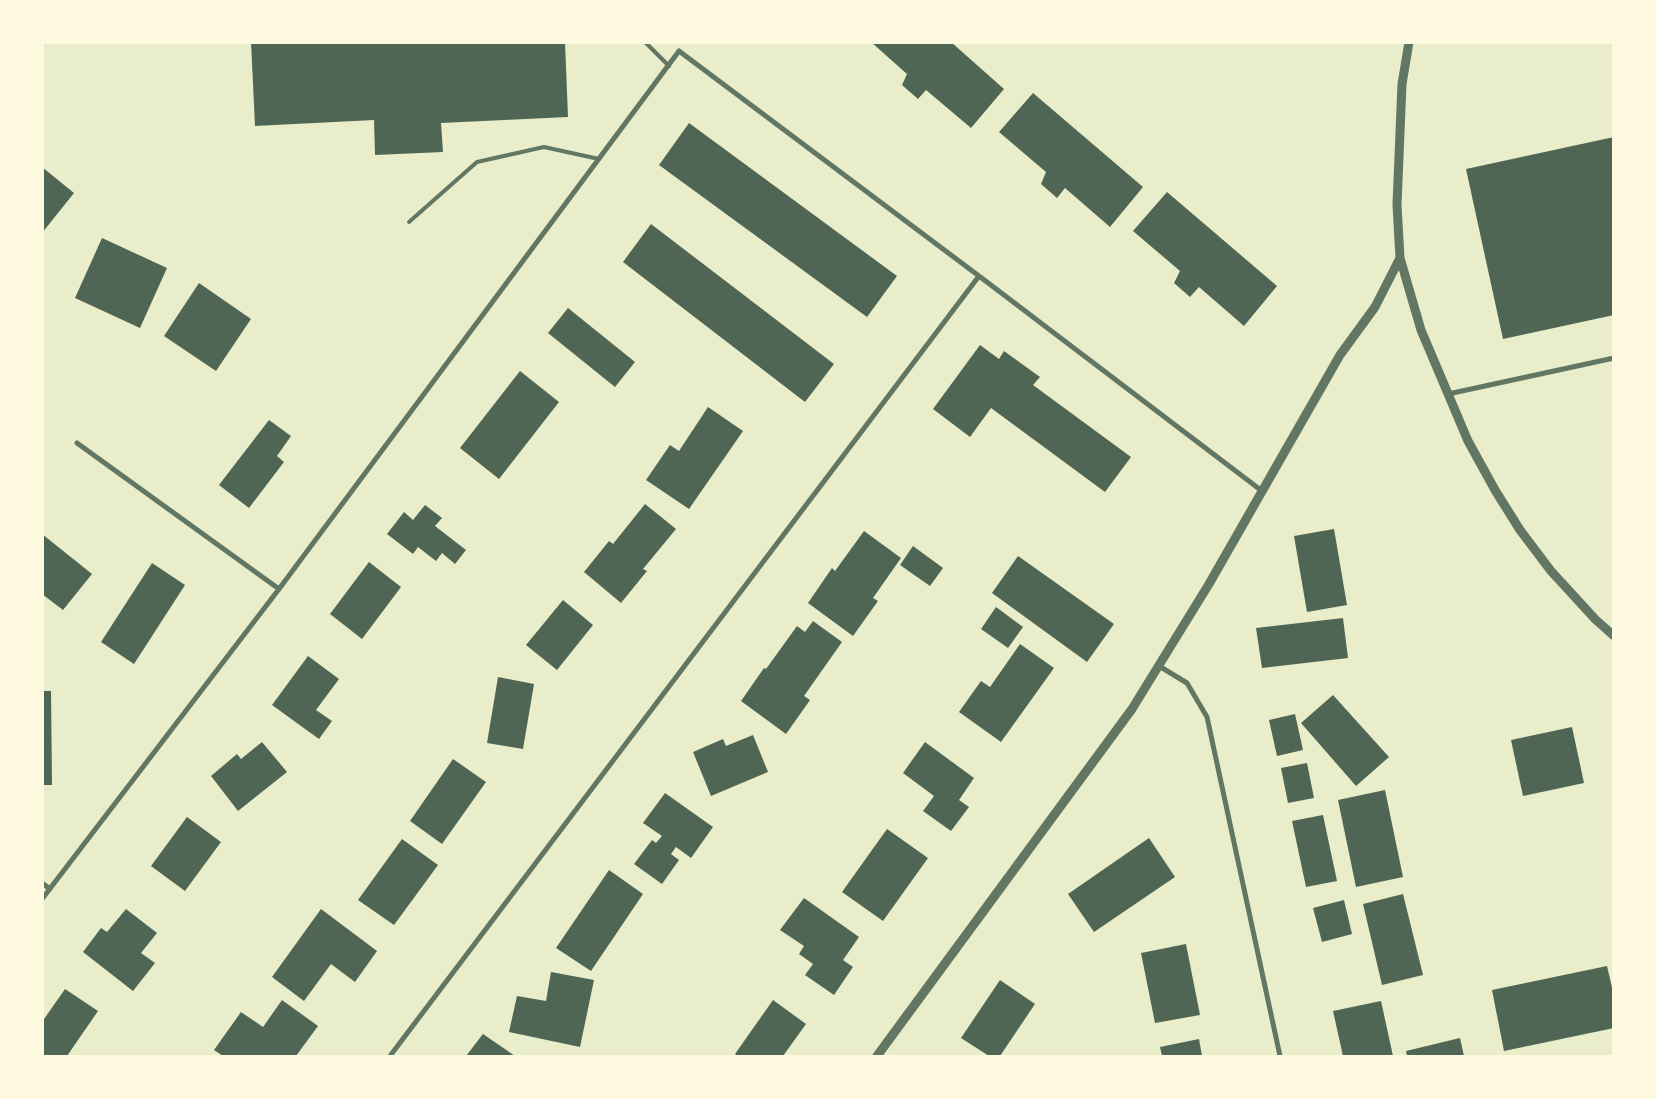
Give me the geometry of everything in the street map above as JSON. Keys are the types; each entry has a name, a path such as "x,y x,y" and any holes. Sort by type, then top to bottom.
{"street":[{"path":"1409,42 1402,84 1397,205 1400,258 1421,330 1468,441 1520,530 1551,571 1595,619 1614,636"},
{"path":"42,900 279,589 679,52 1262,490"},
{"path":"877,1056 1132,709 1209,584 1340,355 1375,307 1400,258"},
{"path":"390,1056 979,276"},
{"path":"1447,394 1614,358"},
{"path":"77,443 279,589"},
{"path":"1159,666 1187,683 1207,717 1280,1056"},
{"path":"42,883 50,889"}],"lane":[{"path":"645,42 669,66"},
{"path":"409,222 477,162 544,147 599,159"}],"building":[{"path":"251,42 565,42 568,117 441,123 443,152 375,155 374,120 255,126"},
{"path":"871,42 951,42 1004,89 971,128 926,90 918,99 902,85 907,74"},
{"path":"1033,93 1143,187 1110,227 1065,188 1057,198 1041,184 1046,172 999,132"},
{"path":"689,123 897,276 867,317 659,165"},
{"path":"1614,137 1614,315 1503,339 1466,169"},
{"path":"42,167 74,193 42,233"},
{"path":"1167,192 1277,286 1244,326 1199,287 1190,297 1174,283 1180,271 1133,231"},
{"path":"651,224 834,364 805,402 623,262"},
{"path":"102,238 167,268 140,328 75,298"},
{"path":"199,283 251,319 216,371 164,336"},
{"path":"568,308 635,362 615,387 548,333"},
{"path":"980,345 999,359 1004,351 1040,377 1033,385 1131,457 1105,492 991,408 970,437 933,409"},
{"path":"520,371 559,402 499,479 460,448"},
{"path":"708,407 743,431 689,509 646,480 670,445 679,451"},
{"path":"269,420 291,436 277,456 284,462 249,508 219,485"},
{"path":"645,504 676,529 643,569 647,571 621,603 584,572 609,541 613,544"},
{"path":"425,505 442,518 435,526 466,550 455,564 442,553 436,561 418,547 413,554 387,534 404,512 413,520"},
{"path":"1334,529 1347,605 1307,612 1294,536"},
{"path":"864,531 901,558 873,598 878,601 853,636 808,603 832,568 835,571"},
{"path":"42,534 92,574 63,610 42,594"},
{"path":"913,546 943,568 930,586 900,565"},
{"path":"1018,556 1114,624 1087,662 992,593"},
{"path":"369,562 401,587 362,639 330,614"},
{"path":"152,563 185,585 134,664 101,642"},
{"path":"563,600 593,625 557,670 526,645"},
{"path":"996,607 1023,627 1008,648 981,629"},
{"path":"1343,618 1348,658 1262,668 1256,628"},
{"path":"813,621 842,642 804,696 810,700 786,734 741,701 797,626 805,632"},
{"path":"1020,644 1054,668 1001,742 959,712 981,681 990,687"},
{"path":"308,656 339,679 316,710 332,721 319,739 272,705"},
{"path":"498,677 534,684 523,749 487,743"},
{"path":"42,691 51,691 52,785 42,785"},
{"path":"1333,695 1389,757 1356,786 1301,723"},
{"path":"1295,714 1303,750 1277,756 1269,720"},
{"path":"1572,727 1584,783 1523,796 1511,740"},
{"path":"753,735 768,772 711,796 693,752 723,739 726,746"},
{"path":"262,742 287,772 238,811 211,776 237,754 241,759"},
{"path":"925,742 974,778 959,800 969,807 951,831 923,811 934,796 903,773"},
{"path":"453,759 486,782 442,844 410,821"},
{"path":"1307,763 1314,798 1288,803 1281,768"},
{"path":"1385,790 1403,877 1356,887 1338,800"},
{"path":"665,793 713,827 691,858 676,847 671,854 679,860 662,884 634,864 652,840 656,843 662,836 643,823"},
{"path":"1323,815 1337,881 1306,887 1292,821"},
{"path":"187,817 221,842 185,891 151,866"},
{"path":"887,829 928,858 883,921 842,892"},
{"path":"1149,838 1175,877 1094,932 1068,894"},
{"path":"402,839 438,865 394,925 358,900"},
{"path":"609,870 643,894 591,971 556,948"},
{"path":"1403,894 1423,975 1382,985 1363,904"},
{"path":"804,898 859,937 843,960 853,967 834,995 805,975 813,964 799,954 804,946 780,930"},
{"path":"1344,900 1352,934 1322,942 1313,908"},
{"path":"126,909 157,933 141,953 155,963 133,991 83,952 101,928 107,932"},
{"path":"321,909 377,951 355,982 331,964 304,1001 272,977"},
{"path":"1186,944 1200,1015 1155,1023 1141,953"},
{"path":"1607,966 1614,996 1614,1028 1504,1051 1492,990"},
{"path":"551,972 594,980 580,1047 509,1032 517,996 546,1001"},
{"path":"1000,980 1035,1004 1000,1056 989,1056 961,1038"},
{"path":"65,989 98,1011 67,1056 47,1056 42,1054 42,1022"},
{"path":"282,1000 318,1026 296,1056 223,1056 214,1050 241,1012 263,1027"},
{"path":"773,1000 806,1024 783,1056 738,1056 735,1054"},
{"path":"1381,1001 1393,1056 1343,1056 1333,1011"},
{"path":"483,1034 515,1056 466,1056"},
{"path":"1460,1038 1464,1056 1407,1056 1406,1051"},
{"path":"1199,1039 1202,1056 1162,1056 1160,1047"}]}
